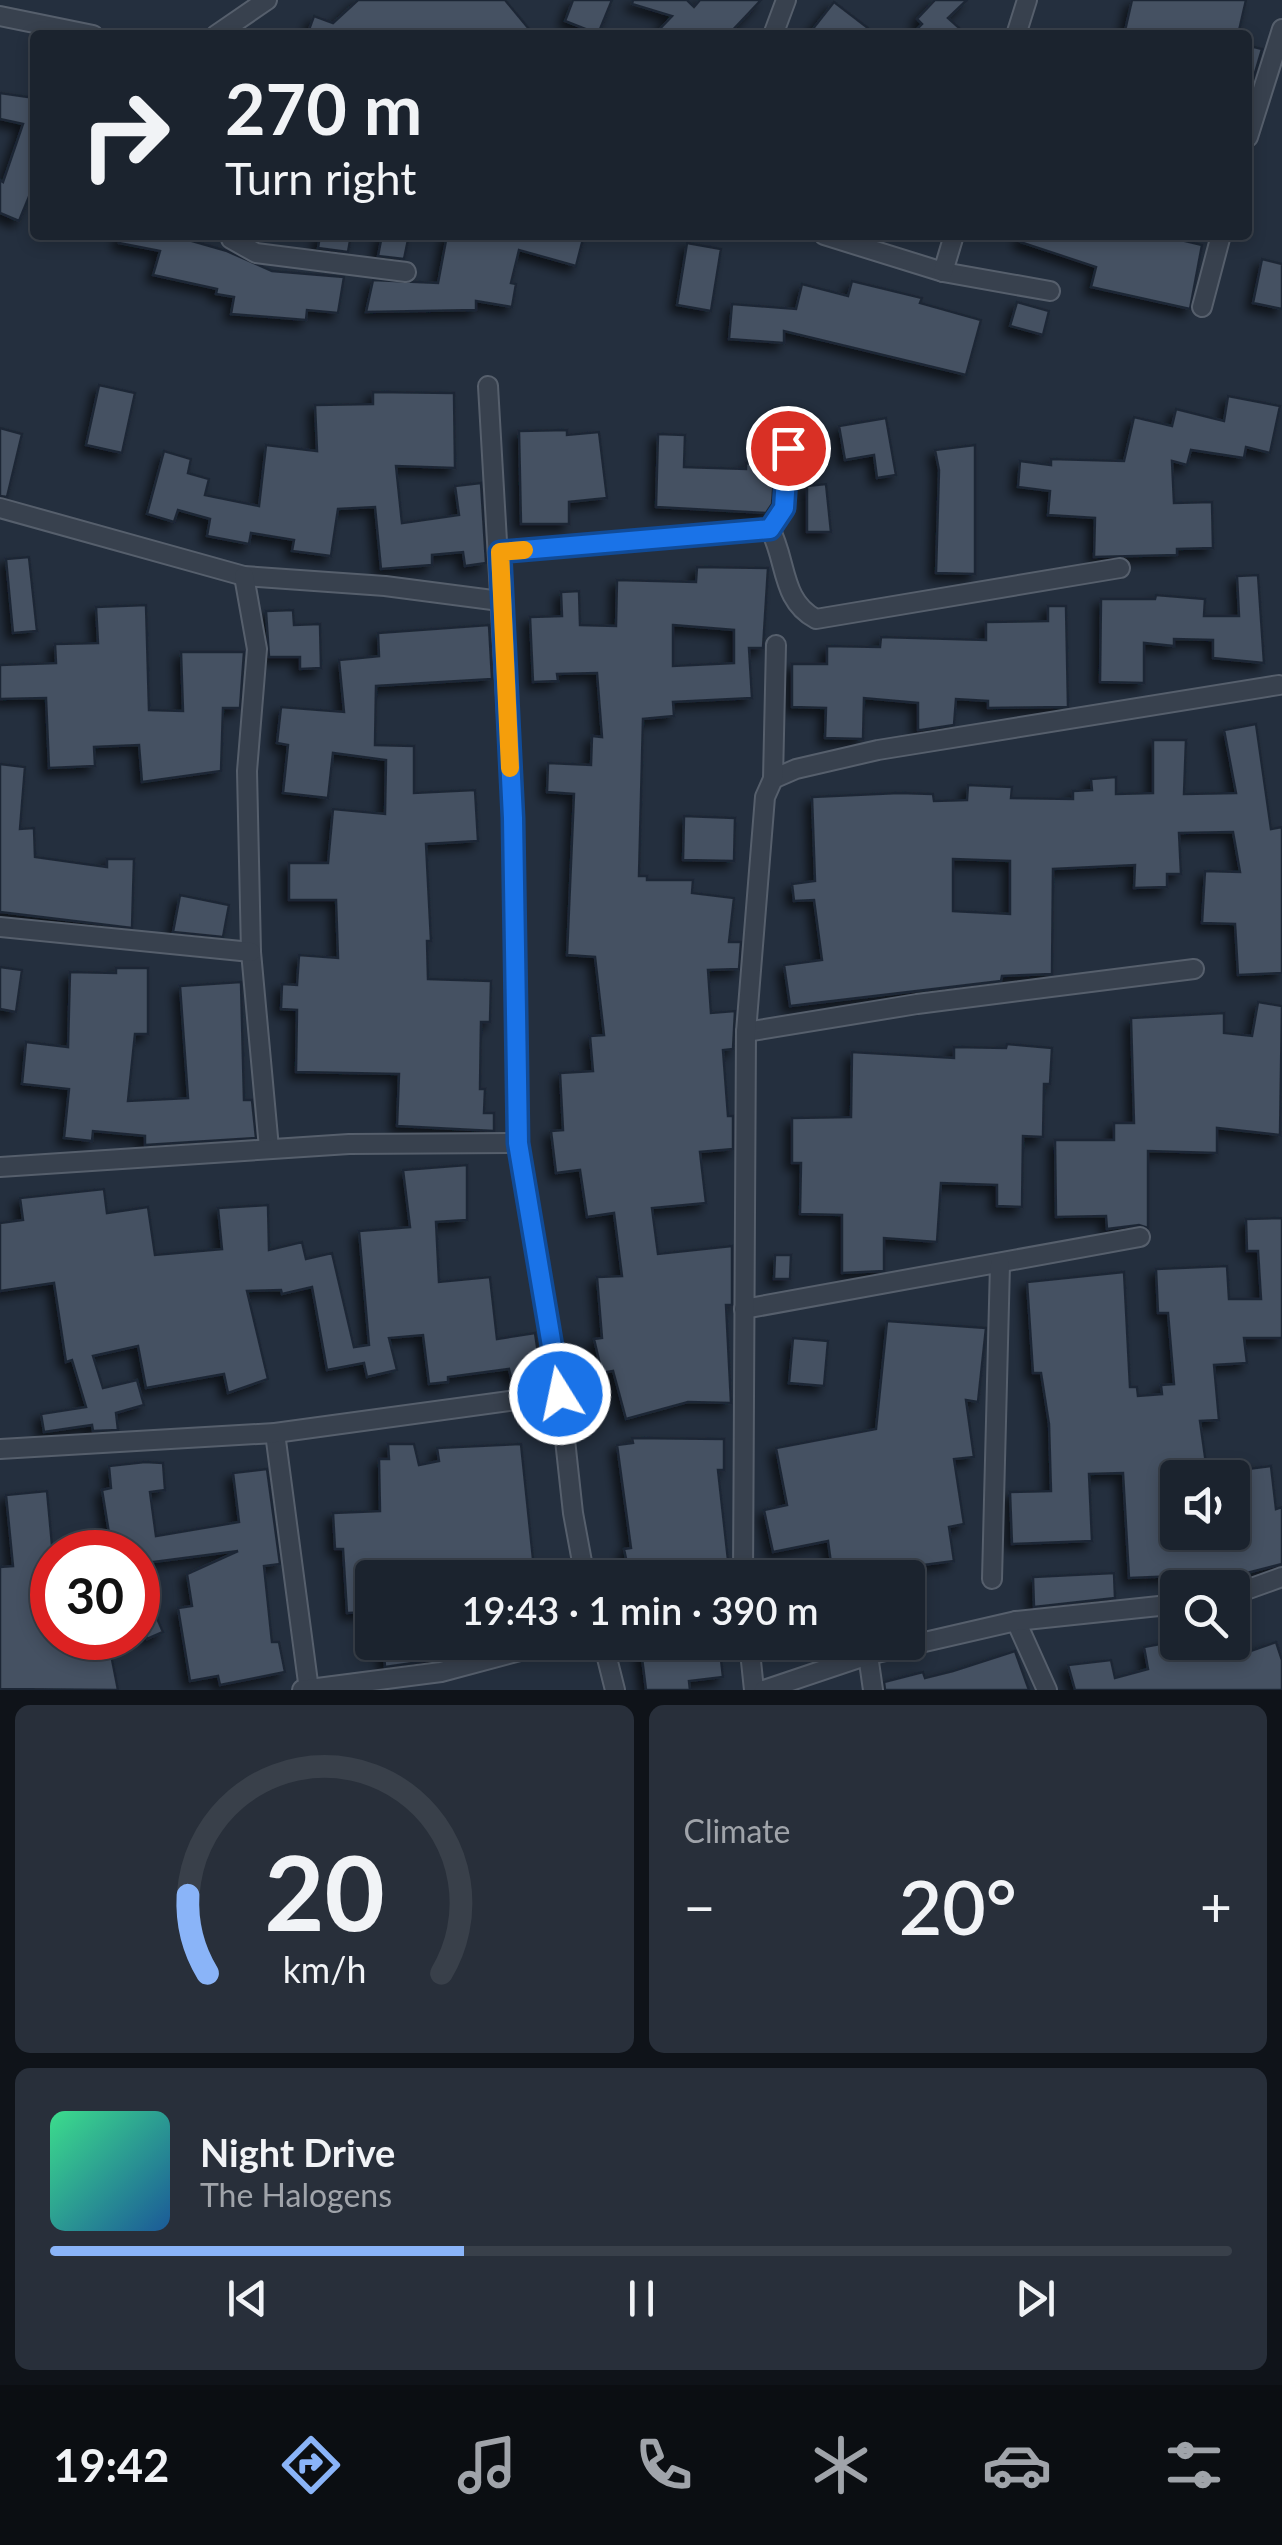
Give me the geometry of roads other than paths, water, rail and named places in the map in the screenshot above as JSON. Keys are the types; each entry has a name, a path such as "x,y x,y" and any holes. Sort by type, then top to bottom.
{"street":[{"path":"223,30 267,0"},
{"path":"775,30 786,0"},
{"path":"1018,30 1027,0"},
{"path":"0,16 69,30"},
{"path":"1252,124 1282,28"},
{"path":"232,240 256,253 406,272"},
{"path":"840,240 942,272 1050,292"},
{"path":"942,272 952,240"},
{"path":"1202,307 1221,240"},
{"path":"488,386 513,818 518,1143 560,1394 572,1512 581,1560"},
{"path":"770,529 784,508 790,419"},
{"path":"0,508 244,576 385,586 500,602"},
{"path":"500,552 770,529"},
{"path":"770,529 791,596 802,612 816,620 1120,568"},
{"path":"244,576 257,648 246,771 250,952 269,1148"},
{"path":"743,1560 746,1032 765,797 774,779 776,645"},
{"path":"774,779 796,769 878,750 1279,685"},
{"path":"0,927 250,952"},
{"path":"746,1032 917,1004 1194,969"},
{"path":"0,1168 269,1148 518,1143"},
{"path":"744,1309 1140,1237"},
{"path":"992,1579 1000,1264"},
{"path":"0,1449 275,1433 560,1394"},
{"path":"275,1433 306,1690 442,1672 487,1660"},
{"path":"1250,1588 1282,1576"},
{"path":"925,1642 1016,1621 1160,1606"},
{"path":"1016,1621 1048,1690"},
{"path":"608,1660 616,1690"},
{"path":"751,1660 754,1690"},
{"path":"764,1690 853,1660"},
{"path":"869,1660 873,1690"}]}
